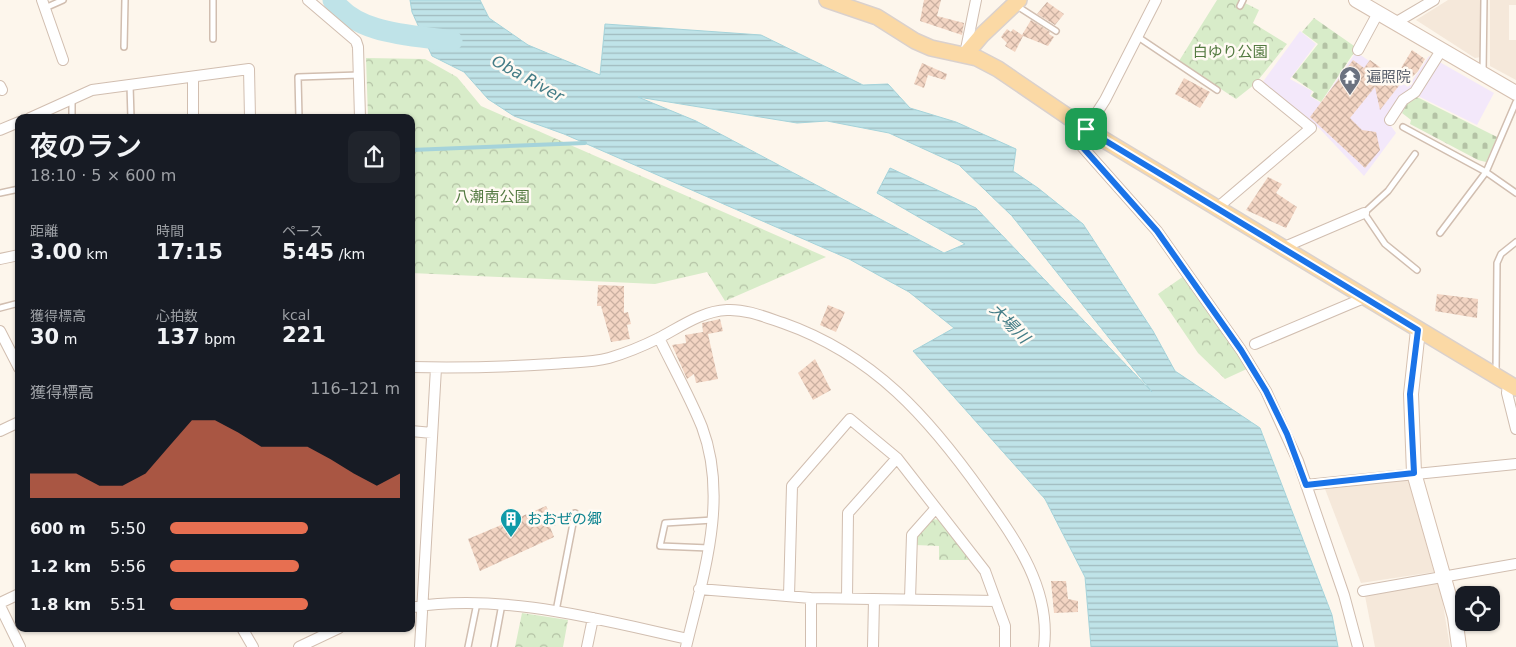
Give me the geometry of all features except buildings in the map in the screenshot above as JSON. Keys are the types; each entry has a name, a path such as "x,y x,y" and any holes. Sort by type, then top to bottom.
{"main road":[{"path":"827,0 864,5 877,17 915,41 942,51 965,54 998,69 1086,129 1364,298 1507,382"},
{"path":"965,54 1017,2"}],"street":[{"path":"308,0 356,41 358,47 360,114"},
{"path":"965,54 976,0"},
{"path":"1156,0 1106,100 1078,142 1157,231 1255,371 1287,434 1344,595 1358,647"},
{"path":"1356,0 1516,93"},
{"path":"1395,23 1434,0"},
{"path":"43,4 64,60"},
{"path":"1358,50 1378,13"},
{"path":"1390,120 1403,100 1415,92 1442,49"},
{"path":"38,114 92,90 249,69 250,114"},
{"path":"192,77 193,114"},
{"path":"1217,208 1311,128 1258,85"},
{"path":"0,130 15,124"},
{"path":"1282,248 1364,213"},
{"path":"0,259 15,256"},
{"path":"1255,344 1364,298"},
{"path":"415,367 508,367 597,361 659,338 706,314 727,310 760,316 825,340 875,372 902,394 962,464 1019,546 1034,577 1042,604 1044,647"},
{"path":"1418,330 1410,394 1414,473 1455,617 1459,647"},
{"path":"0,331 15,360"},
{"path":"415,607 478,603 502,604 593,618 687,643 709,548 714,520 714,492 702,428 659,338"},
{"path":"420,647 436,368"},
{"path":"1507,382 1507,393 1516,429"},
{"path":"789,596 792,486 850,419 897,458 985,571 1005,626 1005,647"},
{"path":"0,431 15,424"},
{"path":"415,431 432,433"},
{"path":"847,598 848,513 897,458"},
{"path":"1306,485 1516,464"},
{"path":"910,599 912,535 936,508"},
{"path":"1363,591 1516,564"},
{"path":"699,589 811,598 996,601"},
{"path":"15,596 0,604 20,647"},
{"path":"810,647 811,598"},
{"path":"873,647 874,599"},
{"path":"587,647 593,618"},
{"path":"244,632 253,647"},
{"path":"299,647 331,632"}],"lane":[{"path":"43,4 62,0"},
{"path":"124,47 125,0"},
{"path":"213,0 213,39"},
{"path":"1240,6 1243,0"},
{"path":"1483,73 1484,0"},
{"path":"1017,2 1056,31"},
{"path":"1137,36 1216,90"},
{"path":"299,114 298,77 359,75"},
{"path":"130,85 131,114"},
{"path":"72,98 72,114"},
{"path":"1440,233 1486,172 1516,102"},
{"path":"1403,127 1486,172 1516,193"},
{"path":"1415,154 1388,191 1364,213 1385,244 1417,270"},
{"path":"0,193 15,190"},
{"path":"1507,382 1497,263 1501,254 1516,242"},
{"path":"0,308 15,304"},
{"path":"556,612 575,513"},
{"path":"709,548 660,546 664,523 714,520"},
{"path":"468,647 478,603"},
{"path":"494,647 502,604"}],"shaded area":[{"path":"1448,0 1480,0 1481,57 1475,58 1416,20"},
{"path":"1490,0 1516,0 1516,5 1509,5 1509,40 1516,40 1516,80 1490,66"},
{"path":"1300,31 1316,44 1290,79 1312,91 1310,96 1321,103 1356,52 1408,87 1429,56 1494,93 1477,125 1416,95 1391,126 1396,133 1364,176 1320,129 1262,83"},
{"path":"1408,479 1434,572 1361,583 1325,489"},
{"path":"1434,581 1440,586 1450,647 1375,647 1365,596"}],"green space":[{"name":"白ゆり公園","path":"1217,0 1239,0 1259,10 1253,23 1287,44 1255,84 1236,99 1179,61"},
{"path":"1314,18 1357,48 1321,102 1311,96 1314,92 1292,77 1318,44 1302,32"},
{"name":"八潮南公園","path":"366,58 425,59 457,77 481,106 826,257 725,301 707,272 655,284 415,273 415,114 368,114"},
{"path":"1415,96 1497,137 1486,162 1478,160 1410,124 1411,120 1402,113"},
{"path":"1184,276 1249,368 1225,379 1198,353 1158,294"},
{"path":"933,519 940,520 971,560 939,560 939,546 915,545 915,538"},
{"path":"522,613 568,620 563,647 515,647"}],"water":[{"path":"410,0 480,0 489,18 528,45 600,75 605,24 761,35 863,85 888,84 910,108 956,122 1016,149 1013,171 1038,188 1083,224 1153,331 1175,371 1260,428 1332,615 1338,647 1091,647 1085,577 1045,499 913,351 954,328 909,292 849,259 564,134 514,116 488,99 464,72 432,56 412,12","holes":["638,97 797,123 827,121 889,133 959,165 1012,216 1152,392 976,208 890,168 877,193 965,244 944,253 696,121"]}],"waterway":[{"path":"333,0 343,12 371,27 404,35 452,41"},
{"path":"415,150 585,143"}],"place":[{"name":"遍照院","path":"1350,96"},
{"name":"おおぜの郷","path":"511,538"}],"route":[{"path":"1086,129 1418,330 1410,394 1414,473 1306,485 1287,434 1255,371 1157,231 1078,142 1086,129"}],"water label":[{"name":"Oba River","path":"528,78"},
{"name":"大場川","path":"1010,323"}]}
